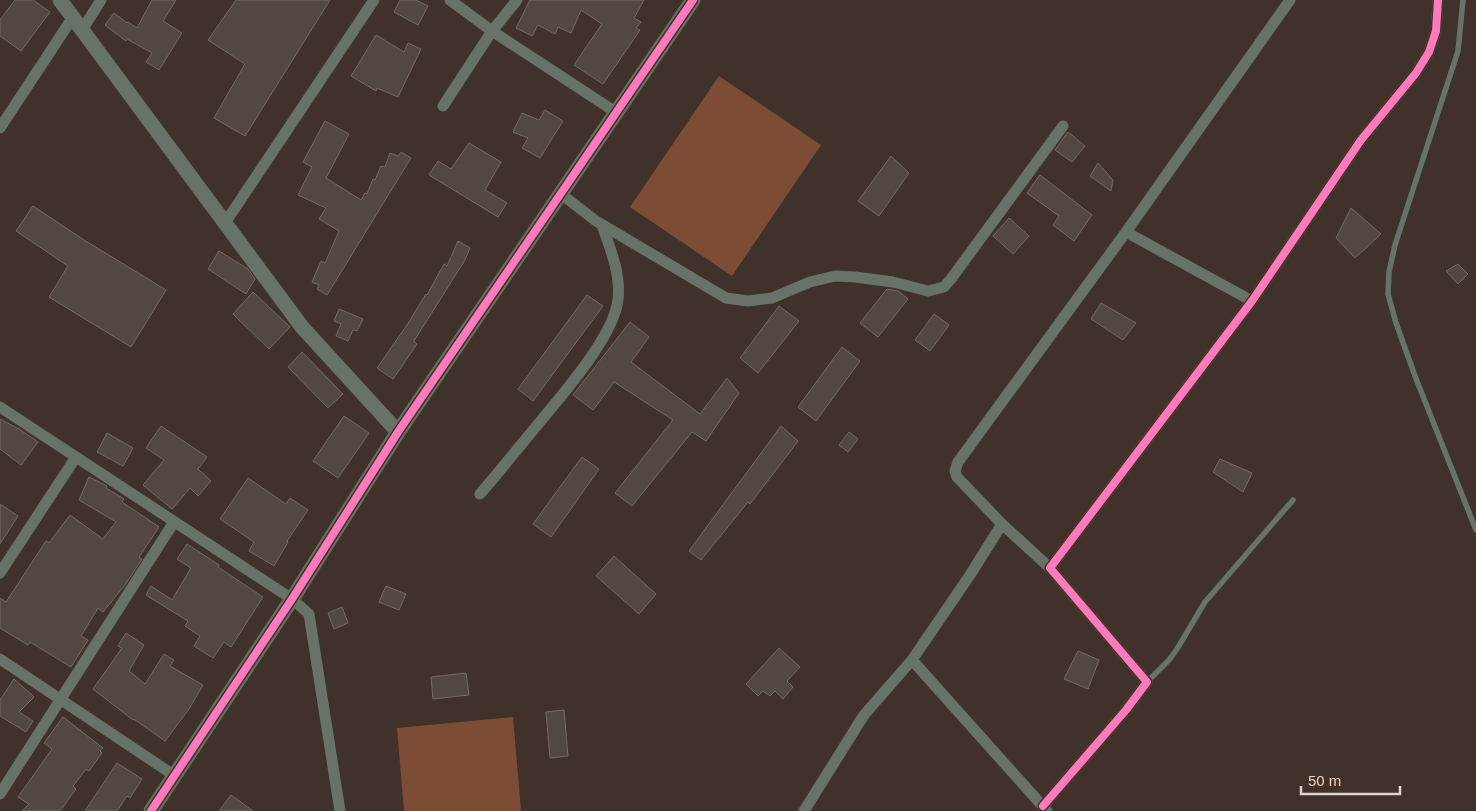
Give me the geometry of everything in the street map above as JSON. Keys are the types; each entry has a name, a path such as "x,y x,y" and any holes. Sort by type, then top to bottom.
{"street":[{"path":"60,0 302,327 398,432"},
{"path":"82,30 101,0"},
{"path":"225,223 374,0"},
{"path":"450,0 492,31 617,113"},
{"path":"444,106 492,31 517,0"},
{"path":"151,811 292,599 398,432 693,0"},
{"path":"912,660 1045,809 1147,682 1050,568 956,478 956,471 958,462 1126,232 1290,0"},
{"path":"1050,568 1252,301 1361,140 1416,73 1429,52 1436,31 1438,0"},
{"path":"0,128 73,17"},
{"path":"561,194 602,225 726,298 748,301 772,298 810,282 835,276 894,282 928,291 936,290 944,287 951,279 1063,126"},
{"path":"480,494 562,395 590,358 612,322 618,299 615,265 602,225"},
{"path":"1126,232 1252,301"},
{"path":"0,407 292,599 309,614 340,811"},
{"path":"0,573 76,457"},
{"path":"0,794 174,522"},
{"path":"804,811 864,715 912,660 1002,524"},
{"path":"0,659 175,776"}],"lane":[{"path":"1463,0 1458,51 1395,246 1389,272 1388,294 1415,376 1476,530"},
{"path":"1147,682 1177,649 1205,602 1293,500"}],"shaded area":[{"path":"719,76 821,145 732,276 630,207"},
{"path":"513,717 521,811 404,811 397,728"}],"building":[{"path":"15,0 33,0 50,12 21,51 0,36 0,20"},
{"path":"152,0 176,0 163,21 182,33 159,70 146,62 152,53 127,39 126,41 105,25 114,13 137,28"},
{"path":"236,0 330,0 245,136 214,118 245,64 208,40"},
{"path":"400,0 416,0 428,6 418,25 394,12"},
{"path":"530,0 644,0 634,18 641,22 636,28 640,30 603,84 574,65 602,24 581,10 571,33 558,27 555,34 538,25 532,36 516,28"},
{"path":"376,35 404,52 408,43 421,49 398,97 377,88 376,91 351,76"},
{"path":"545,110 563,121 540,158 522,148 528,138 513,132 522,113 539,120"},
{"path":"325,121 349,134 326,178 361,200 365,193 367,194 381,166 385,167 390,153 398,156 401,152 411,158 327,295 317,289 319,285 312,282 321,261 325,263 339,231 319,219 326,208 298,195 312,167 303,162"},
{"path":"1068,132 1085,146 1072,162 1055,150"},
{"path":"469,143 501,162 485,190 507,203 498,217 429,175 438,161 451,169"},
{"path":"891,156 909,173 879,216 858,201"},
{"path":"1098,163 1113,180 1111,191 1090,176"},
{"path":"1040,175 1092,215 1074,241 1053,225 1059,216 1027,193"},
{"path":"33,206 84,240 166,290 131,347 49,297 68,266 16,231"},
{"path":"1351,208 1381,234 1355,258 1336,238"},
{"path":"1009,218 1029,236 1013,254 993,236"},
{"path":"458,241 470,248 465,260 414,341 417,344 393,379 377,368 427,295 444,264 447,266"},
{"path":"219,251 248,269 255,279 246,294 208,269"},
{"path":"1458,264 1468,274 1458,284 1446,271"},
{"path":"887,289 898,291 908,299 878,337 860,323"},
{"path":"253,292 290,327 269,349 233,314"},
{"path":"587,295 603,306 533,401 518,389"},
{"path":"1101,303 1136,323 1123,340 1091,319"},
{"path":"779,306 799,321 758,373 740,358"},
{"path":"339,309 363,319 357,331 353,330 348,341 336,336 341,324 334,321"},
{"path":"934,314 949,325 930,351 915,340"},
{"path":"630,322 649,337 631,362 700,414 727,378 739,393 706,441 692,432 632,506 615,493 673,420 614,382 593,410 573,395"},
{"path":"842,347 860,361 816,421 798,407"},
{"path":"302,352 343,394 328,408 288,367"},
{"path":"344,416 369,433 338,478 313,461"},
{"path":"0,419 38,442 21,465 0,449"},
{"path":"161,426 207,457 198,469 211,481 198,496 190,488 172,509 143,485 164,460 146,448"},
{"path":"781,426 798,441 750,504 748,502 701,560 689,551"},
{"path":"849,432 858,439 848,452 839,445"},
{"path":"107,433 133,448 123,466 97,452"},
{"path":"582,457 599,469 551,537 533,524"},
{"path":"1220,459 1252,473 1243,492 1213,472"},
{"path":"89,477 107,486 106,488 124,499 122,502 159,527 139,557 142,559 125,585 103,612 98,608 81,636 88,640 71,667 30,642 28,645 0,628 0,598 6,602 46,541 49,543 70,515 103,539 116,522 79,500"},
{"path":"248,478 286,504 290,498 308,510 287,541 274,566 249,551 254,542 220,519"},
{"path":"0,504 18,516 0,544"},
{"path":"187,544 263,597 231,647 224,642 213,658 194,646 200,636 185,626 188,621 146,595 151,586 172,600 191,568 177,559"},
{"path":"614,556 656,594 639,614 596,576"},
{"path":"386,586 406,594 399,610 379,602"},
{"path":"342,607 348,623 334,629 328,613"},
{"path":"126,633 144,645 129,671 145,684 164,654 174,660 170,666 203,685 189,709 165,741 133,720 93,689 122,648 118,646"},
{"path":"779,648 800,667 787,681 793,687 783,699 775,691 770,696 763,691 758,696 746,684"},
{"path":"1078,651 1099,660 1088,689 1064,679"},
{"path":"466,673 469,695 433,699 431,677"},
{"path":"14,679 34,697 19,712 33,721 26,732 0,716 0,700"},
{"path":"564,710 568,756 550,758 546,712"},
{"path":"63,717 103,748 100,751 102,753 89,771 86,769 73,786 76,789 60,811 22,811 29,804 18,797 52,749 44,743"},
{"path":"117,763 142,779 130,798 127,796 117,811 85,811"},
{"path":"231,795 253,811 219,811"}],"cycle path":[{"path":"151,811 292,599 398,432 693,0"},
{"path":"1043,806 1126,710 1147,682 1050,568 1252,301 1361,140 1416,73 1429,52 1436,31 1438,0"}]}
